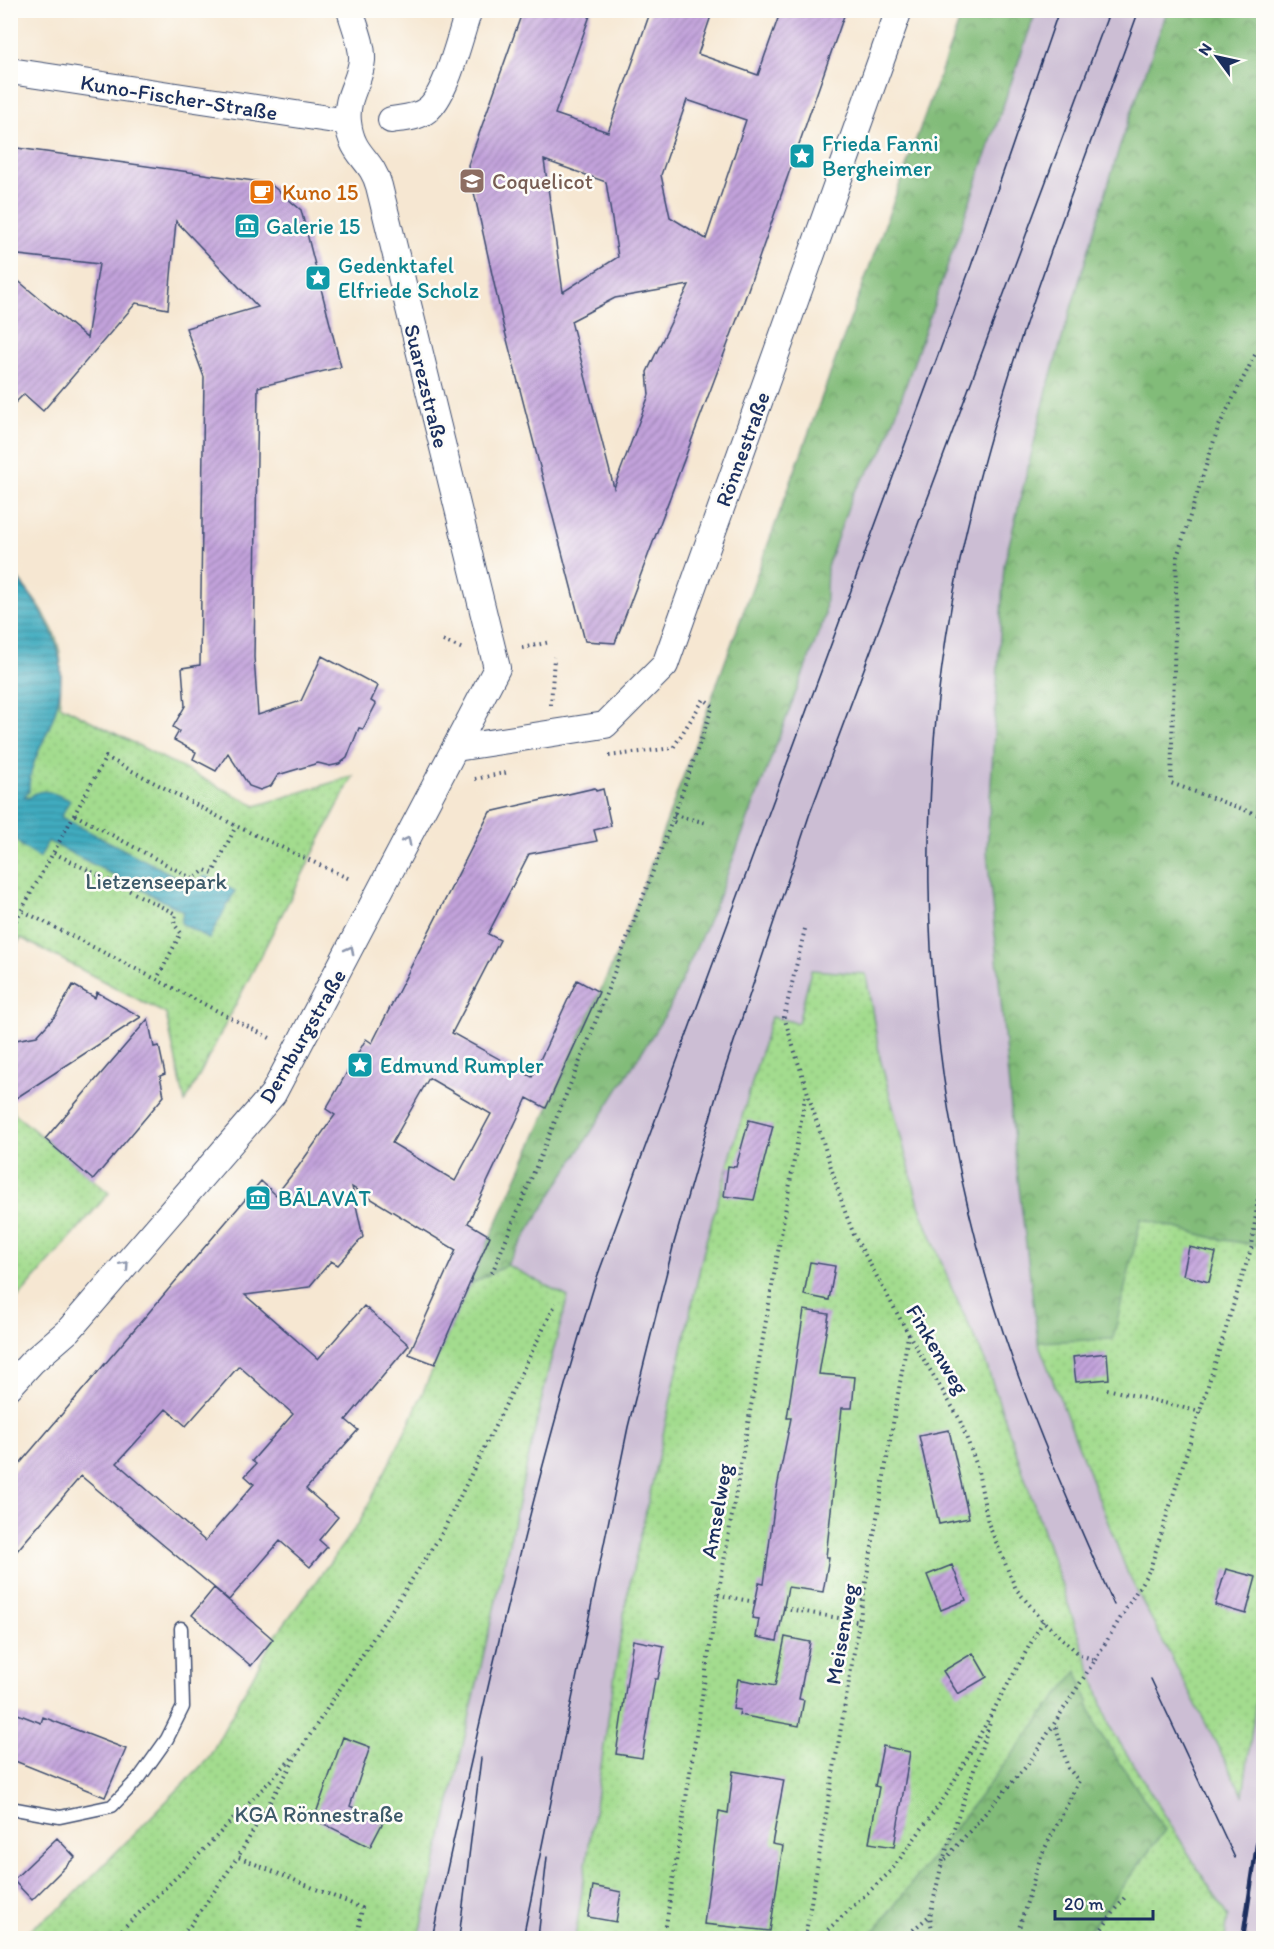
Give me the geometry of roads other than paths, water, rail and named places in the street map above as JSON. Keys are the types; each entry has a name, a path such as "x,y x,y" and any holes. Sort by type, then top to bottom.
{"street":[{"name":"Suarezstraße","path":"350,10 362,60 347,103 348,122 357,153 376,173 497,668 461,738"},
{"path":"391,120 417,117 428,110 439,96 469,10"},
{"name":"Rönnestraße","path":"461,738 605,725 665,665 899,10"},
{"name":"Kuno-Fischer-Straße","path":"10,71 348,122"},
{"name":"Dernburgstraße","path":"10,1386 32,1362 69,1330 273,1094 461,738"}],"lane":[{"path":"10,1808 60,1817 112,1806 140,1777 167,1739 183,1707 182,1628"}],"water":[{"path":"10,570 38,606 56,643 60,663 61,683 57,705 38,751 29,792 24,796 29,798 44,791 70,800 61,817 196,887 201,878 206,876 235,891 209,939 181,923 183,911 48,841 40,858 17,841 14,831 15,824 10,821"}],"tram line":[{"path":"432,1938 487,1690 527,1525 596,1280 971,266 1059,10"},
{"path":"523,1938 628,1427 674,1243 718,1090 809,816 1110,10"},
{"path":"1114,1605 1029,1404 987,1280 962,1182 944,1082 933,982 929,882 931,781 940,681 956,582 978,483 1033,304 1139,10"},
{"path":"1151,1679 1235,1858"},
{"path":"459,1938 481,1758"},
{"path":"538,1938 547,1857"}],"railway":[{"path":"1243,1938 1264,1798"}],"place":[{"name":"Frieda Fanni Bergheimer","path":"802,156"},
{"name":"Coquelicot","path":"472,181"},
{"name":"Kuno 15","path":"262,192"},
{"name":"Galerie 15","path":"247,226"},
{"name":"Gedenktafel Elfriede Scholz","path":"318,278"},
{"name":"Edmund Rumpler","path":"360,1065"},
{"name":"BĀLAVAT","path":"258,1198"}],"park label":[{"name":"Lietzenseepark","path":"156,881"},
{"name":"KGA Rönnestraße","path":"319,1814"}]}
